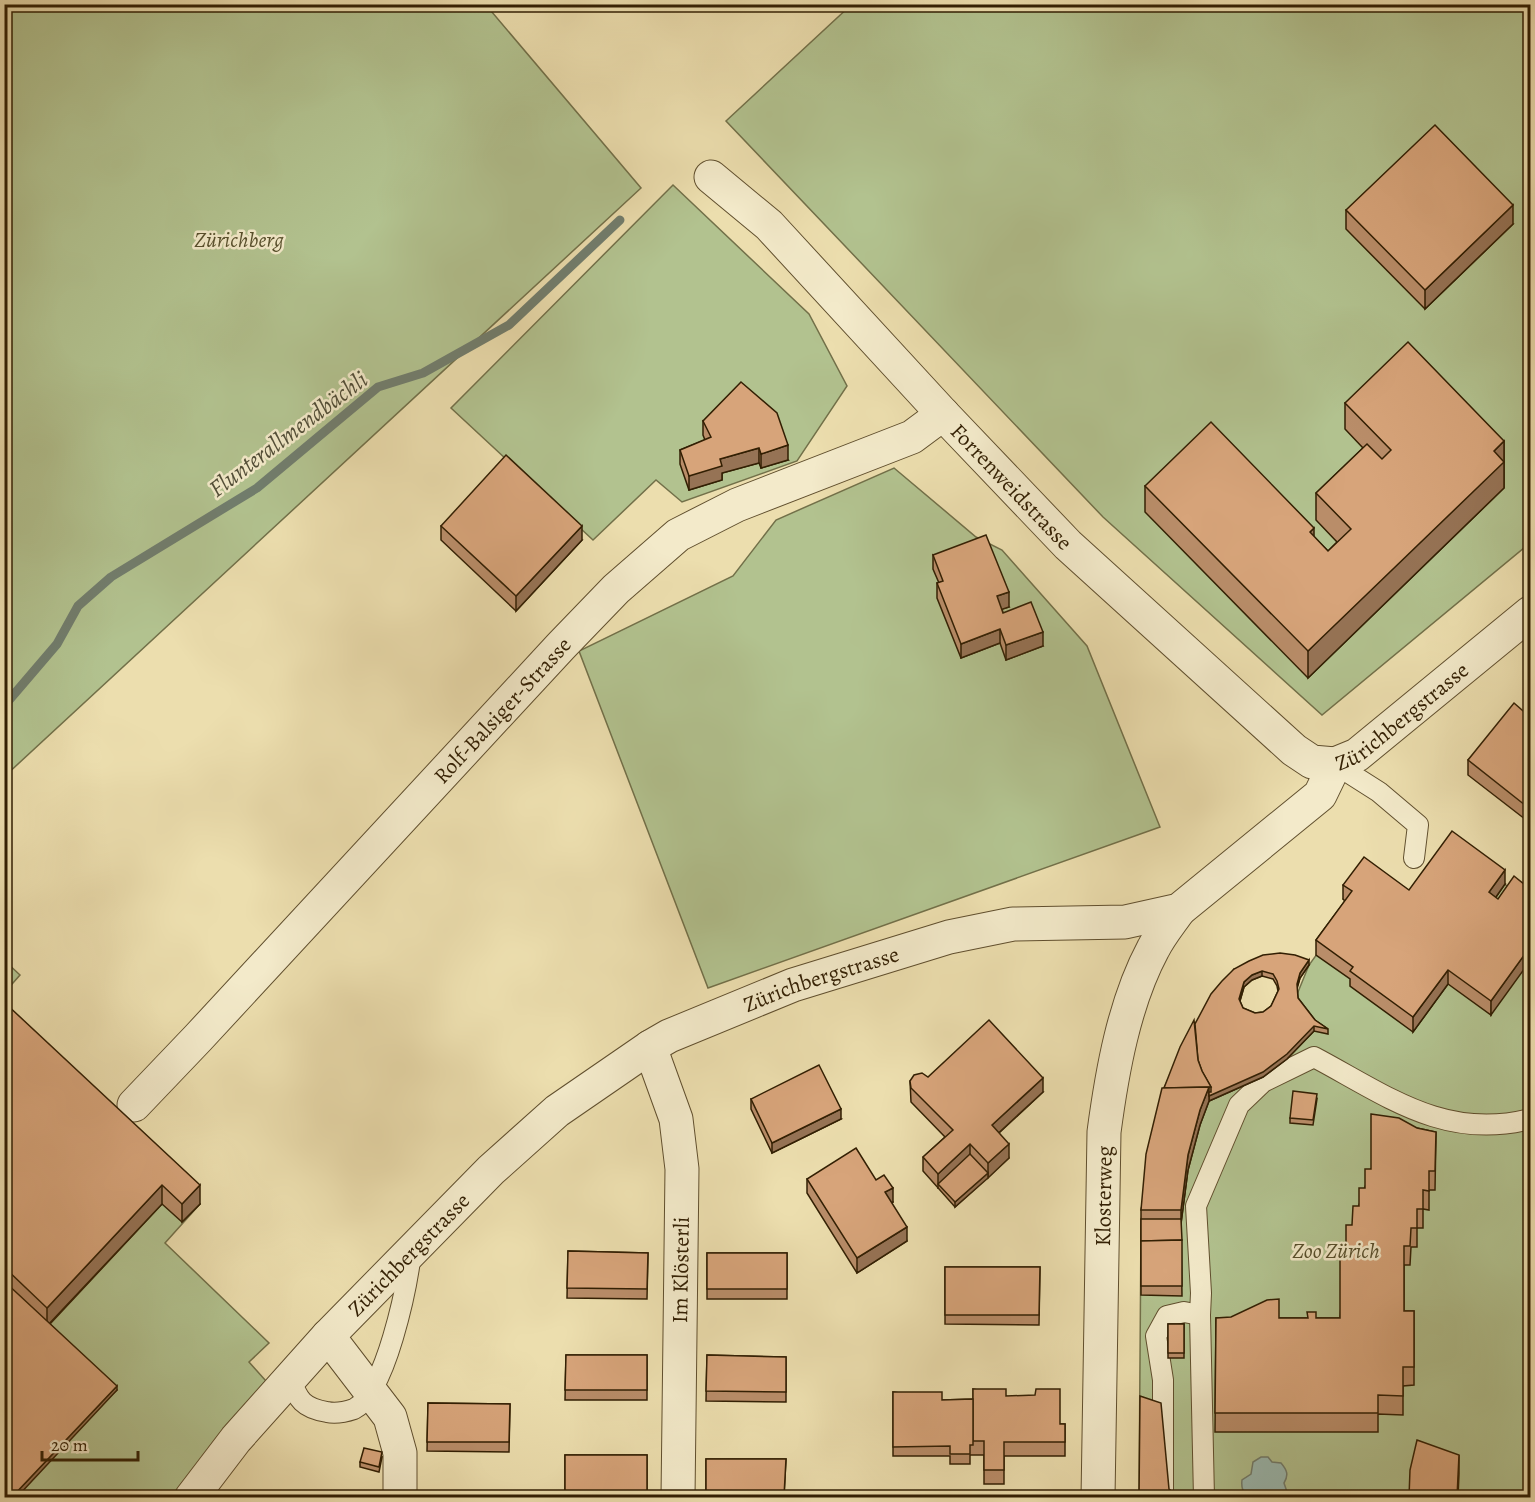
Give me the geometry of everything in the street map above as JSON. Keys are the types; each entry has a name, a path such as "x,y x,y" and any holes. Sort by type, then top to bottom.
{"street":[{"name":"Forrenweidstrasse","path":"711,177 769,225 943,414 1068,544 1294,750 1312,762 1335,764"},
{"name":"Rolf-Balsiger-Strasse","path":"134,1105 561,646 616,589 678,535 737,505 912,437 943,414"},
{"name":"Zürichbergstrasse","path":"191,1497 237,1439 327,1336 491,1170 557,1111 650,1047 669,1036 793,985 949,937 1013,924 1125,922 1179,910 1320,795 1335,764 1357,755 1530,614"},
{"name":"Klosterweg","path":"1098,1497 1104,1132 1112,1075 1137,986 1154,948 1179,910"},
{"name":"Im Klösterli","path":"650,1047 676,1119 682,1169 678,1497"},
{"path":"327,1336 390,1417 400,1453 400,1497"}],"lane":[{"path":"1335,764 1379,792 1418,825 1414,858"},
{"path":"1204,1497 1201,1293 1196,1206 1239,1106 1263,1082 1314,1057 1411,1110 1461,1124 1506,1125 1530,1119"},
{"path":"290,1378 297,1398 314,1410 335,1414 356,1408 371,1390 387,1359 406,1288 411,1250"},
{"path":"1163,1497 1163,1380 1156,1336 1167,1316 1184,1312 1200,1315"}],"green space":[{"name":"Zürichberg","path":"5,4 486,5 641,188 5,776"},
{"path":"851,5 1530,5 1530,543 1322,715 1103,517 726,121"},
{"path":"673,185 809,314 847,386 797,461 682,502 656,480 593,540 451,408"},
{"path":"894,468 976,537 1002,550 1087,646 1160,827 708,988 579,651 733,576 776,520"},
{"name":"Zoo Zürich","path":"1452,845 1530,903 1530,1497 1139,1498 1141,1224 1146,1169 1289,1014 1309,965 1352,906 1343,899 1364,871 1409,904"},
{"path":"5,961 20,975 5,992"},
{"path":"4,1021 200,1204 165,1243 269,1343 249,1362 266,1381 175,1497 5,1497"}],"water":[{"path":"1261,1457 1268,1457 1272,1462 1281,1463 1285,1468 1287,1475 1284,1483 1287,1492 1284,1497 1248,1497 1244,1492 1242,1480 1251,1474 1253,1462"}],"building":[{"path":"1435,125 1513,205 1425,290 1346,210"},
{"path":"1408,342 1504,441 1494,451 1504,462 1308,651 1145,486 1211,422 1314,528 1310,532 1328,551 1351,529 1316,493 1367,444 1382,459 1391,450 1345,403"},
{"path":"741,382 777,413 788,445 761,454 759,448 720,459 722,466 689,476 680,450 711,437 703,421"},
{"path":"506,455 582,526 516,596 441,526"},
{"path":"986,535 1009,592 997,596 1003,613 1031,602 1043,632 1006,645 1000,629 961,644 937,583 943,581 933,555"},
{"path":"1514,703 1530,717 1530,809 1468,760"},
{"path":"1452,831 1505,870 1489,892 1498,899 1514,876 1530,889 1530,947 1491,1001 1448,970 1413,1017 1350,971 1353,967 1316,940 1352,891 1343,885 1364,857 1409,890"},
{"path":"1280,953 1309,960 1300,973 1297,984 1298,998 1315,1020 1328,1029 1314,1026 1287,1054 1263,1072 1209,1096 1211,1087 1198,1060 1195,1024 1211,994 1222,981 1234,969 1263,955","holes":["1262,971 1273,974 1279,989 1271,1006 1263,1012 1255,1013 1243,1008 1239,999 1244,982 1252,975"]},
{"path":"4,1002 200,1185 182,1204 162,1185 47,1308 4,1267"},
{"path":"989,1020 1043,1078 992,1125 1009,1144 988,1163 970,1144 938,1174 923,1157 953,1130 911,1088 910,1081 914,1075 922,1073 928,1077"},
{"path":"1194,1020 1198,1060 1211,1087 1164,1088 1180,1047"},
{"path":"819,1065 841,1109 772,1143 751,1099"},
{"path":"1209,1087 1200,1110 1188,1155 1181,1210 1141,1210 1146,1154 1162,1088"},
{"path":"1293,1091 1317,1094 1313,1120 1290,1118"},
{"path":"1371,1114 1399,1118 1417,1128 1436,1132 1435,1171 1429,1171 1429,1191 1423,1190 1423,1209 1417,1209 1417,1228 1411,1228 1410,1246 1404,1246 1404,1311 1414,1311 1414,1367 1403,1367 1403,1396 1378,1395 1378,1413 1215,1413 1216,1318 1231,1317 1267,1300 1279,1299 1279,1318 1308,1318 1307,1312 1316,1312 1316,1318 1340,1318 1340,1244 1346,1244 1346,1225 1352,1225 1353,1206 1359,1206 1359,1188 1365,1188 1365,1169 1371,1169"},
{"path":"856,1148 876,1180 884,1175 893,1188 885,1192 907,1227 857,1258 807,1179"},
{"path":"970,1154 988,1173 955,1202 938,1184"},
{"path":"1141,1219 1181,1219 1182,1240 1141,1241"},
{"path":"1182,1240 1182,1286 1141,1286 1141,1241"},
{"path":"568,1251 648,1253 647,1289 567,1288"},
{"path":"707,1253 787,1253 787,1289 707,1289"},
{"path":"945,1267 1040,1267 1039,1315 945,1315"},
{"path":"4,1281 117,1386 12,1497 4,1497"},
{"path":"1168,1324 1184,1324 1184,1353 1168,1353"},
{"path":"566,1355 647,1355 647,1390 565,1390"},
{"path":"707,1355 786,1357 786,1392 706,1391"},
{"path":"973,1389 1006,1389 1006,1396 1035,1395 1036,1389 1060,1389 1060,1424 1065,1424 1065,1442 1004,1442 1004,1470 984,1470 984,1441 973,1441"},
{"path":"893,1392 942,1392 942,1400 973,1399 973,1445 970,1445 970,1454 950,1454 950,1446 893,1447"},
{"path":"1140,1396 1161,1403 1169,1489 1173,1492 1173,1497 1139,1497"},
{"path":"428,1403 510,1404 509,1442 427,1442"},
{"path":"1417,1440 1459,1455 1457,1497 1409,1497 1410,1470"},
{"path":"364,1448 382,1452 379,1467 360,1462"},
{"path":"565,1455 647,1455 647,1495 565,1494"},
{"path":"706,1459 786,1459 784,1496 706,1495"}],"waterway":[{"name":"Flunterallmendbächli","path":"4,706 57,644 78,606 111,577 257,488 378,387 423,373 509,325 620,220"}]}
